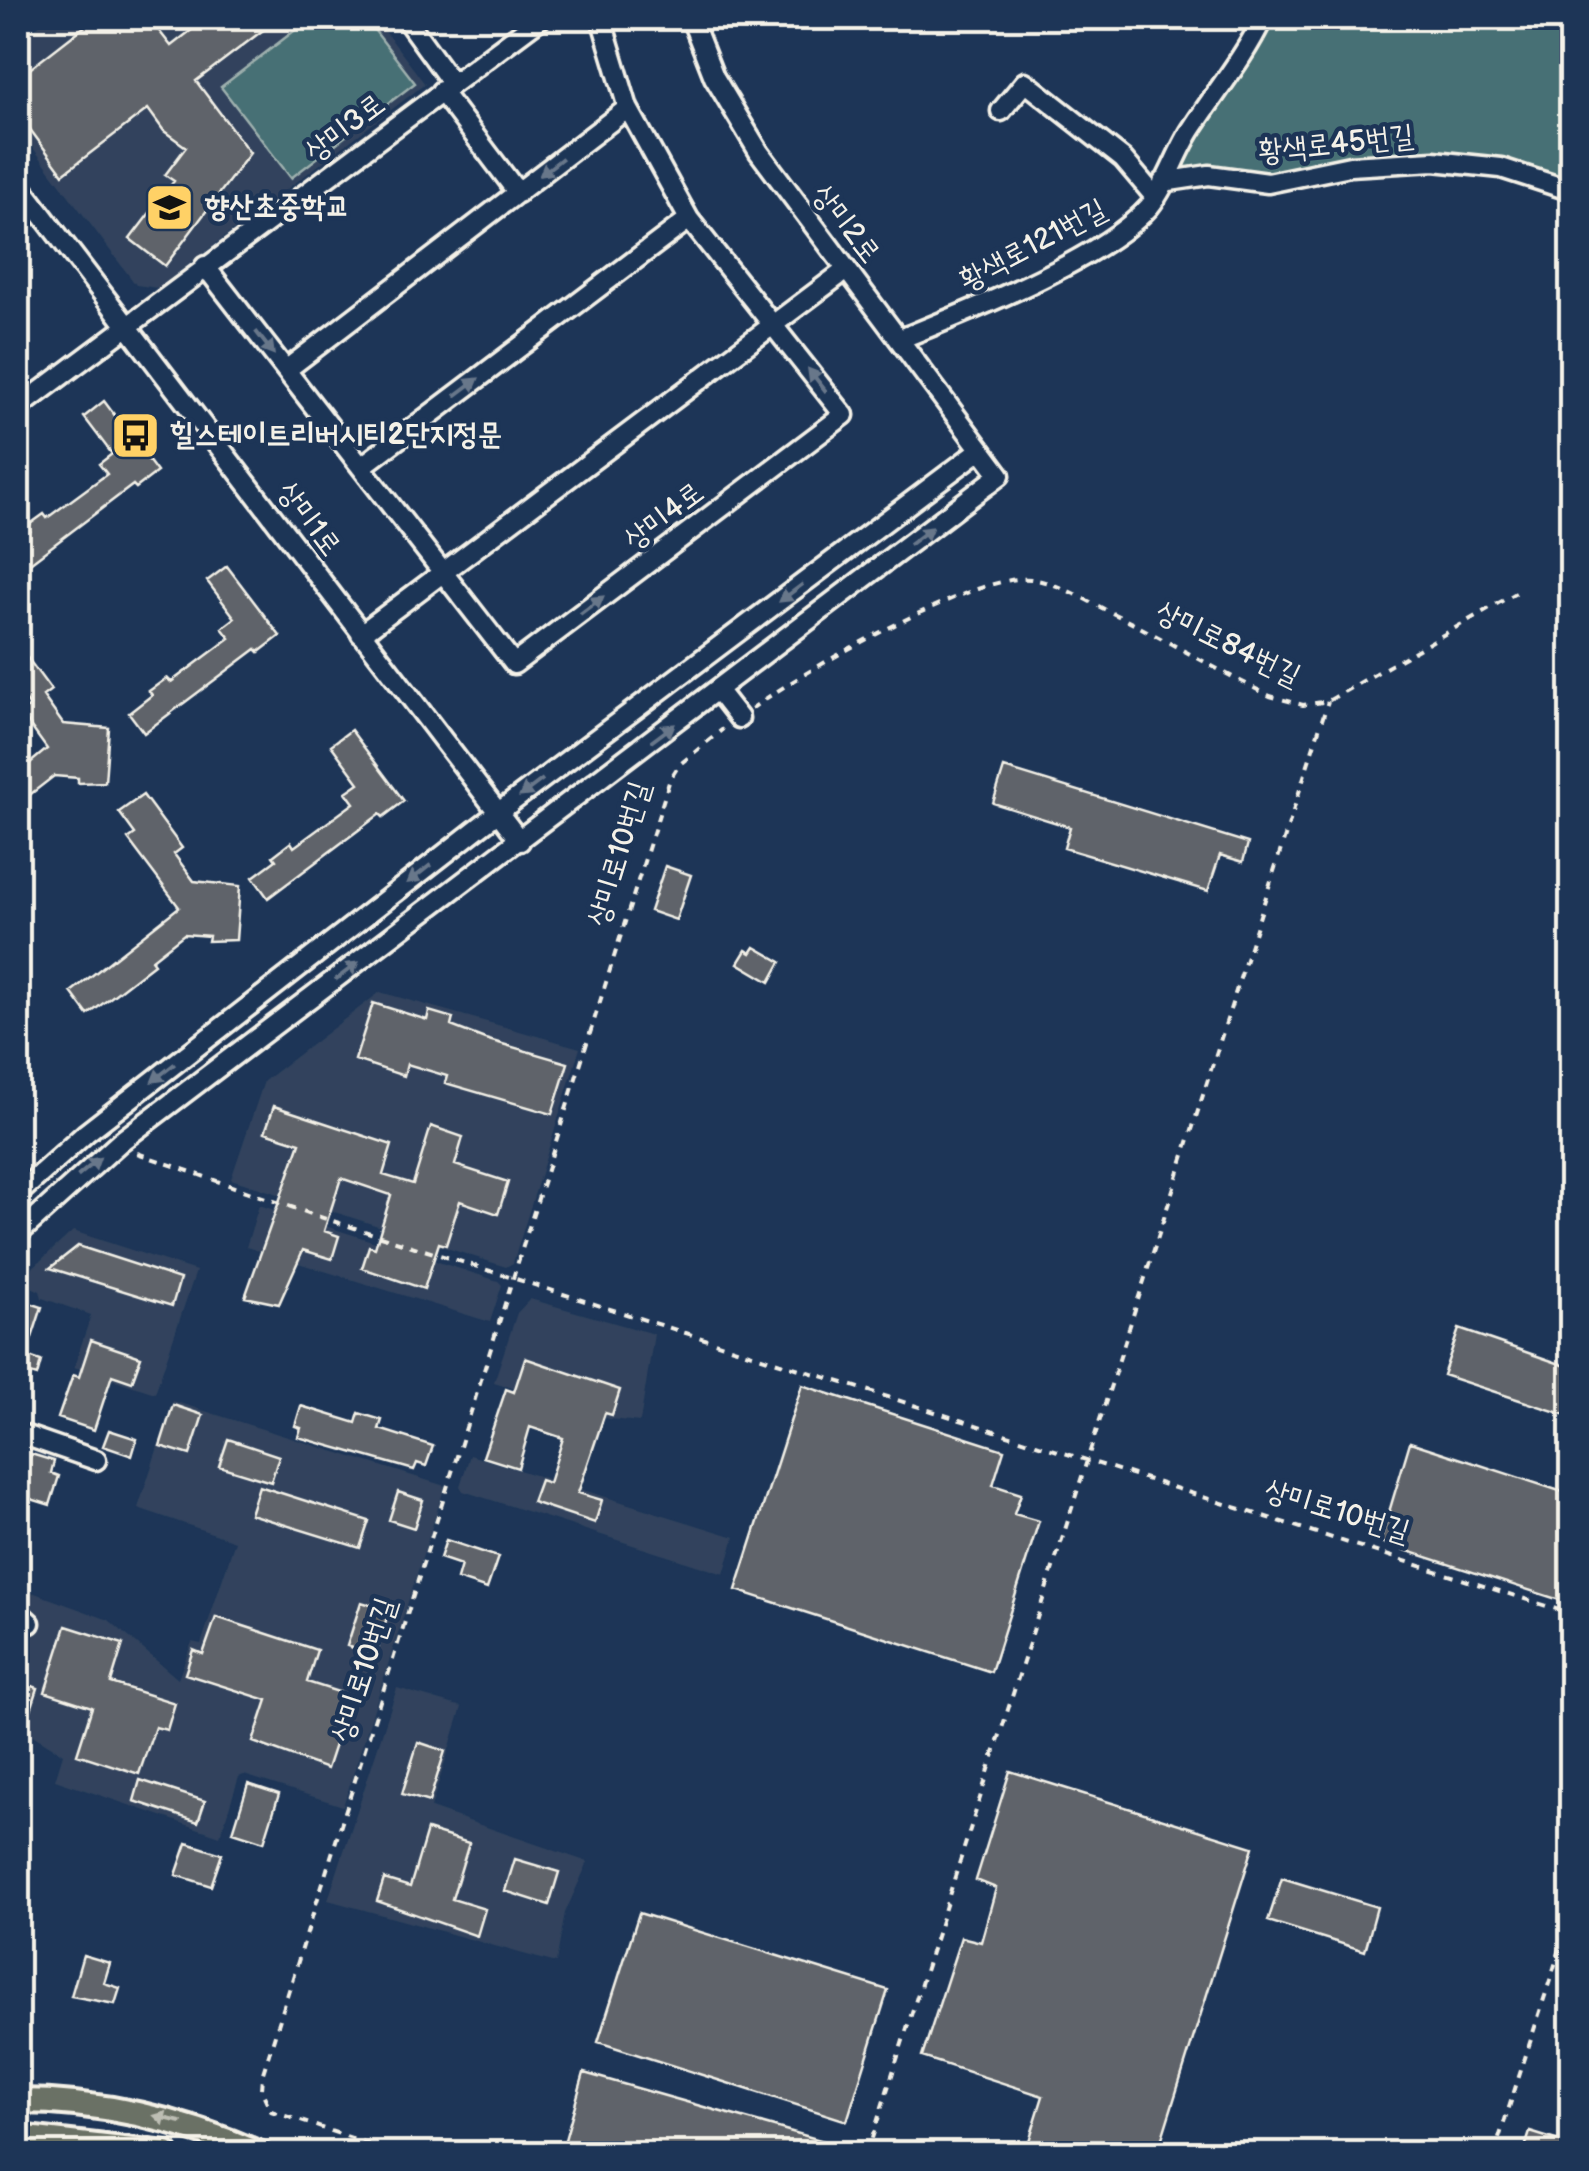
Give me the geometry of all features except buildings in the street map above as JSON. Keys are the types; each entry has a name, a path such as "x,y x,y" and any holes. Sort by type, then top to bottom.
{"main road":[{"path":"18,2101 150,2115 197,2126 260,2154"},
{"path":"18,2138 166,2154"}],"street":[{"path":"405,18 518,193"},
{"name":"상미3로","path":"18,408 541,18"},
{"name":"상미4로","path":"205,266 514,664 844,415 689,219 628,108 601,18"},
{"name":"상미2로","path":"691,18 714,77 735,115 980,450"},
{"name":"황색로121번길","path":"900,339 1040,277 1136,220 1160,190 1172,159 1249,48 1263,18"},
{"path":"1001,111 1025,82 1160,190"},
{"path":"286,370 628,108"},
{"name":"황색로45번길","path":"1160,190 1209,175 1268,183 1350,166 1434,161 1502,168 1572,190"},
{"name":"상미1로","path":"18,183 520,841"},
{"path":"361,467 689,219"},
{"path":"362,634 846,270"},
{"path":"18,1194 86,1133 496,814 980,450 1000,475 120,1142 18,1234"},
{"path":"718,691 739,718"},
{"path":"18,1433 96,1460"}],"path":[{"name":"상미로84번길","path":"1020,578 1050,584 1096,604 1270,696 1304,704 1328,701 1516,593"},
{"name":"상미로10번길","path":"399,2154 271,2111 260,2089 262,2076 670,778 679,765 780,688 965,594 1020,578"},
{"path":"868,2154 1328,701"},
{"name":"상미로10번길","path":"120,1142 164,1166 1572,1614"},
{"path":"1494,2154 1572,1912"}],"shaded area":[{"name":"향산초중학교","path":"49,18 375,18 425,84 158,288 136,285 18,128 18,41"},
{"path":"380,992 580,1048 513,1263 506,1267 231,1179 264,1081"},
{"path":"259,1205 498,1281 502,1285 490,1322 246,1247"},
{"path":"73,1231 196,1271 155,1393 74,1367 91,1315 42,1298 40,1291 18,1281"},
{"path":"530,1299 654,1334 640,1422 609,1419 494,1382 517,1313"},
{"path":"173,1401 445,1486 343,1806 244,1775 239,1777 220,1836 55,1780 63,1754 18,1726 18,1587 109,1620 178,1679 192,1642 201,1644 235,1541 138,1508"},
{"path":"470,1455 735,1537 724,1574 463,1491 460,1486"},
{"path":"397,1688 462,1707 431,1808 588,1862 565,1913 556,1963 328,1900"}],"green space":[{"path":"311,18 365,18 415,83 291,178 221,87"},
{"path":"1272,18 1571,18 1571,185 1417,154 1357,158 1260,174 1179,169"}],"place":[{"name":"향산초중학교","path":"170,207"},
{"name":"힐스테이트리버시티2단지정문","path":"135,435"}]}
